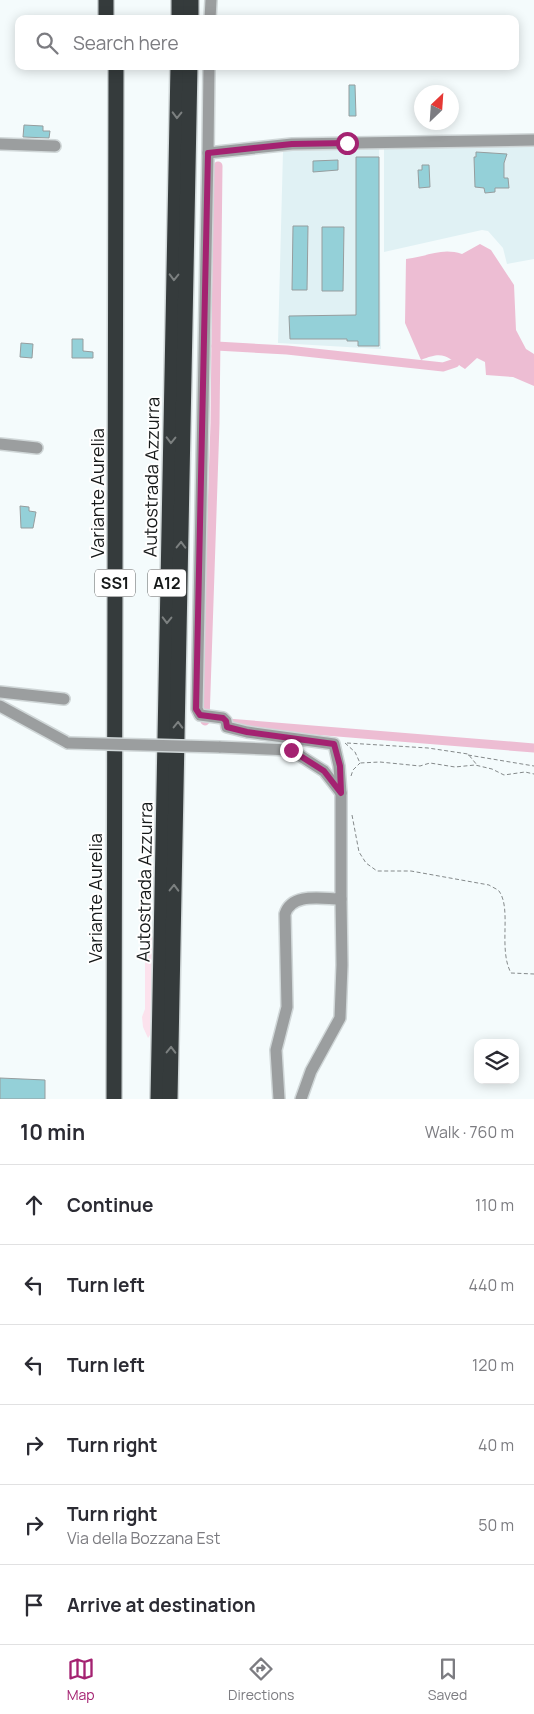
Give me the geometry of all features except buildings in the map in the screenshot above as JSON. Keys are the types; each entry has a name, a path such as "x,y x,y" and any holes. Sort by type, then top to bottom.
{"highway":[{"path":"106,0 106,15"},
{"path":"116,0 116,15"},
{"path":"179,0 179,15"},
{"path":"191,0 191,15"},
{"name":"Variante Aurelia","path":"104,1099 106,70"},
{"name":"Variante Aurelia","path":"114,1099 116,70"},
{"name":"Autostrada Azzurra","path":"158,1099 178,70"},
{"name":"Autostrada Azzurra","path":"170,1099 190,70"}],"street":[{"path":"210,15 211,0"},
{"path":"209,70 196,701 204,715 247,732 340,743 342,965 340,1018 329,1043 311,1071 301,1099"},
{"path":"208,153 292,144 534,140"},
{"path":"0,144 55,146"},
{"path":"0,444 37,448"},
{"path":"0,692 64,699"},
{"path":"0,706 68,743 291,750 324,771 341,793"},
{"path":"279,1099 276,1050 287,1007 285,914 291,903 299,899 340,899"}],"path":[{"path":"340,743 428,748 534,766"},
{"path":"340,743 355,752 360,763"},
{"path":"468,754 478,765"},
{"path":"349,782 353,770 360,763 380,762 420,766 430,763 455,767 478,765 504,775 525,772 534,774"},
{"path":"351,810 359,852 366,863 377,871 411,871 489,885 499,890 504,903 506,963 511,973 534,974"}],"shaded area":[{"path":"534,143 534,259 507,264 503,248 488,231 482,230 384,252 384,145"},
{"path":"379,145 381,349 278,343 283,152 293,148"},
{"path":"480,244 491,250 514,285 516,330 526,349 534,354 534,386 513,377 486,375 485,362 477,358 465,369 445,356 440,355 421,360 405,323 406,259 441,252 462,254"},
{"path":"149,933 152,936 150,1035 148,1038 143,1027 142,1017 145,1009 145,960 143,953"}],"waterway":[{"path":"205,721 215,423 218,166"},
{"path":"216,346 287,350 443,367 455,363"},
{"path":"227,723 534,748"}],"route":[{"path":"291,750 324,771 341,793 340,766 334,744 247,732 227,727 226,721 223,718 200,715 196,709 208,153 292,144 347,143"}]}
